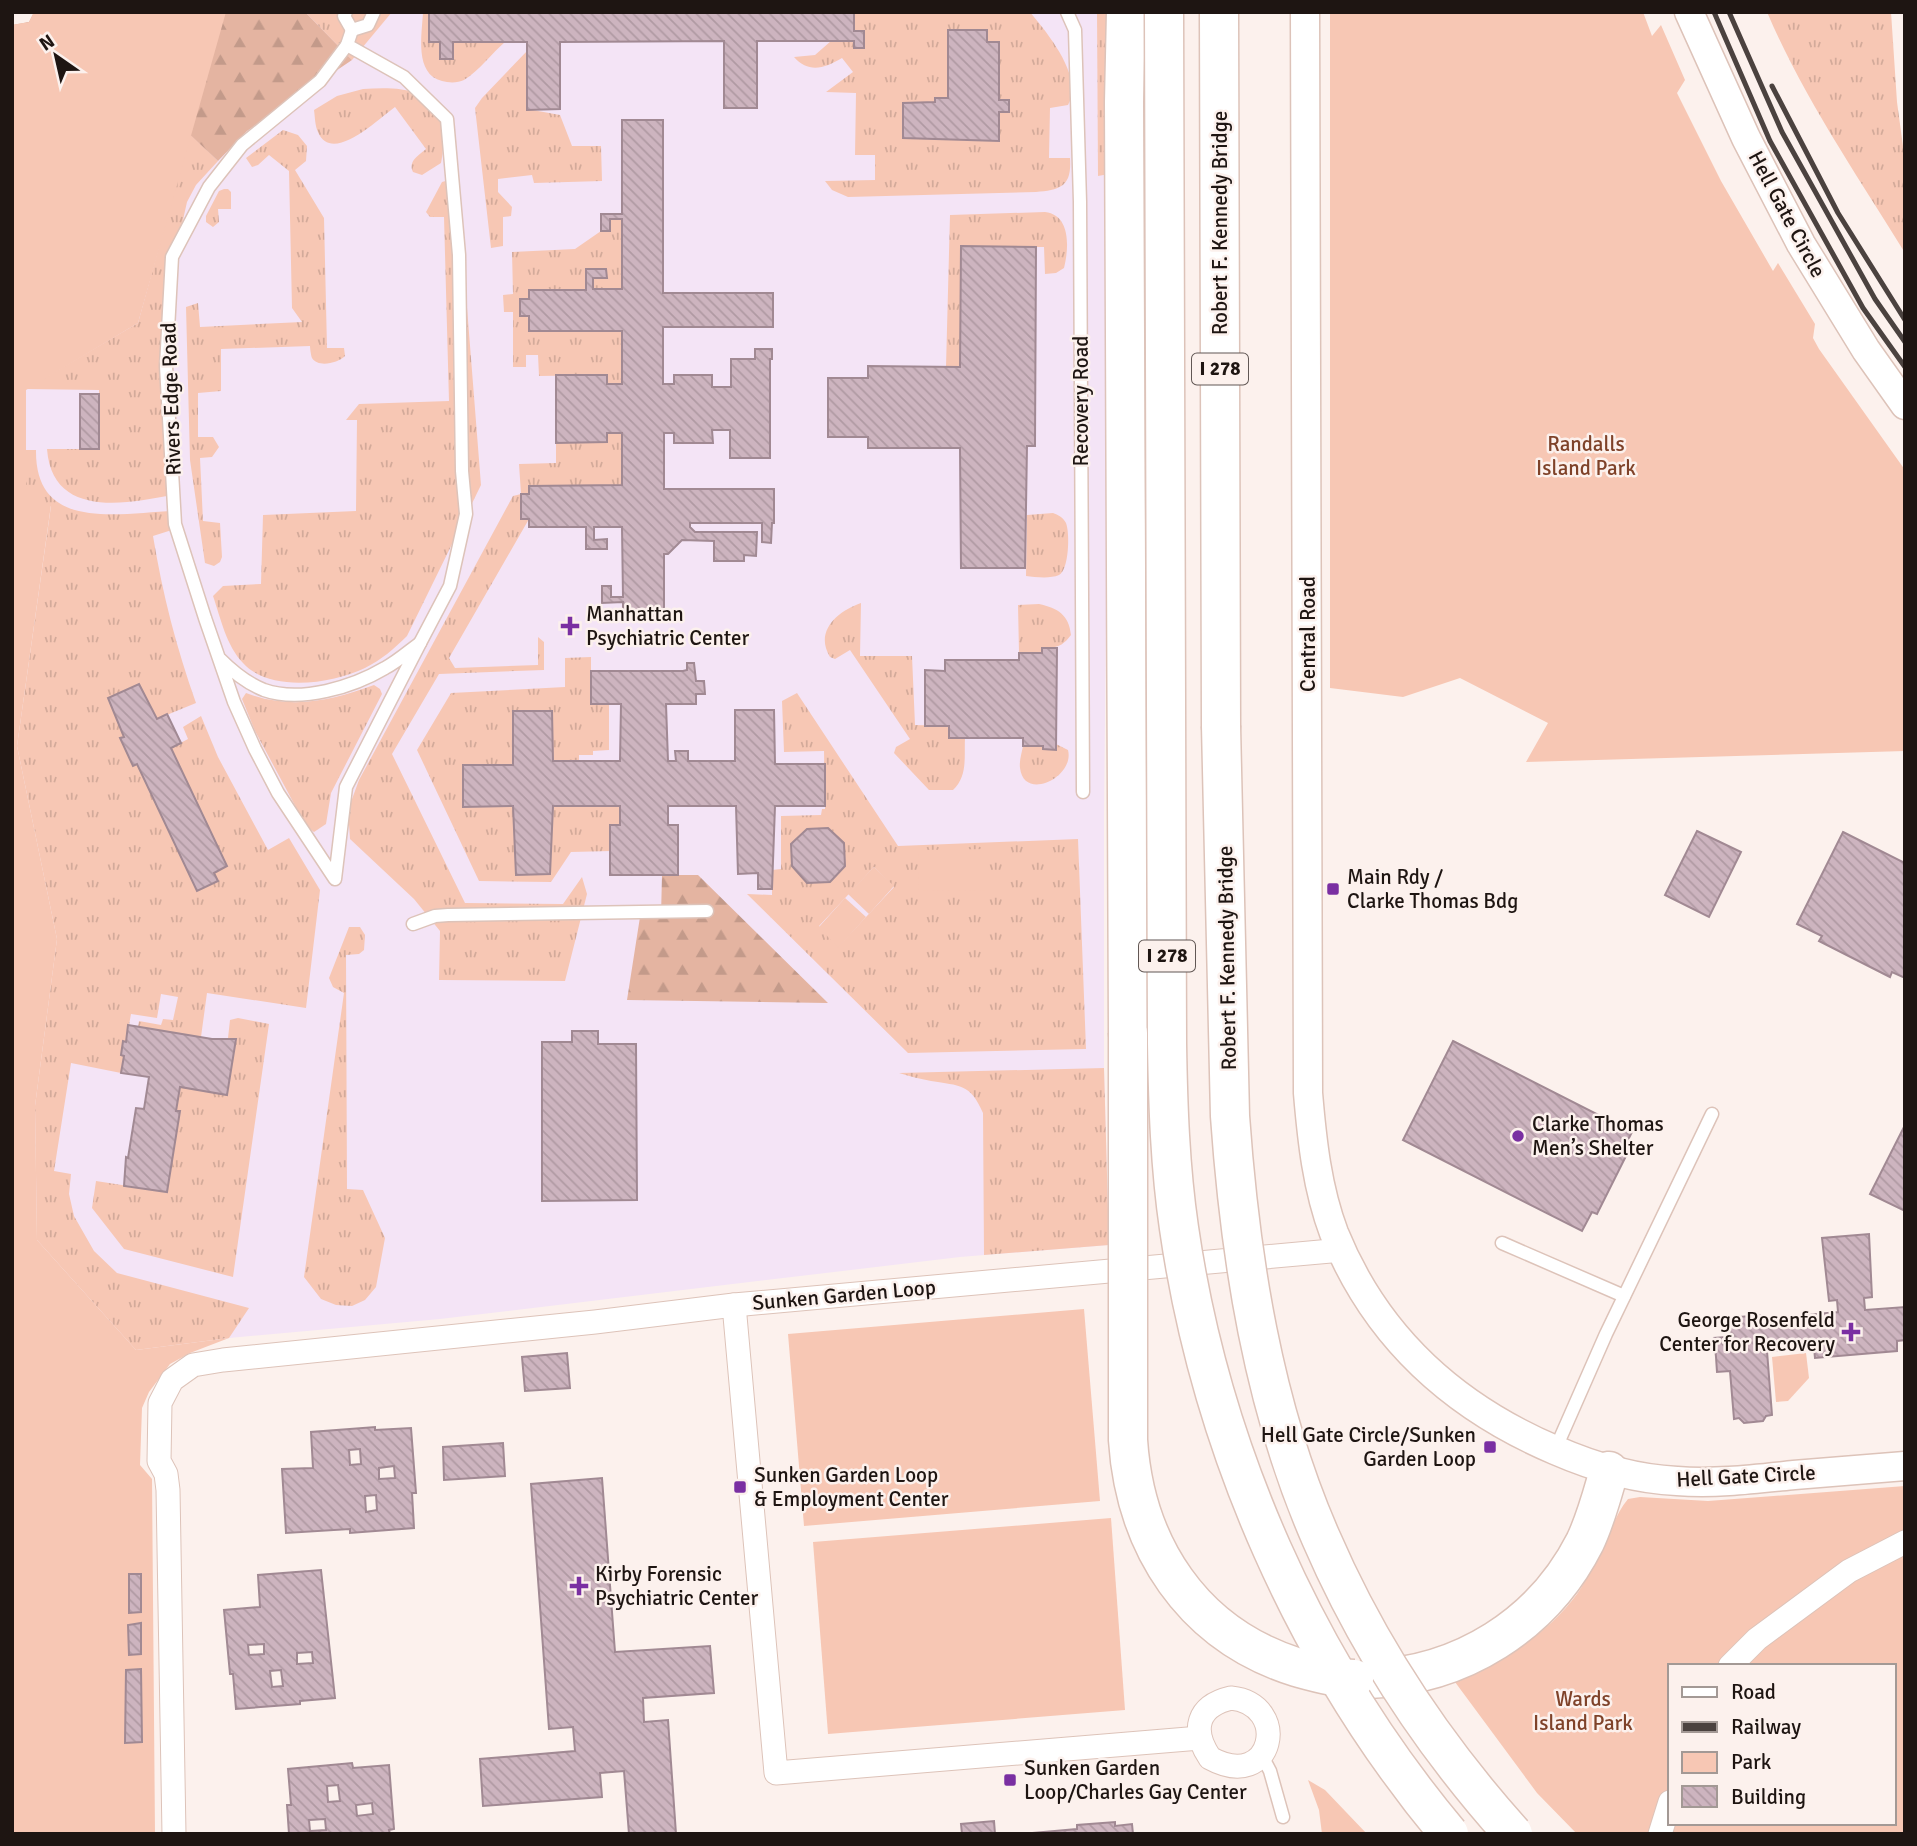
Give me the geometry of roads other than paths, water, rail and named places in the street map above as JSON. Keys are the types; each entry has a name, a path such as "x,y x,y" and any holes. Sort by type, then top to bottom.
{"highway":[{"path":"1126,12 1124,102 1130,1230 1128,1440 1132,1480 1142,1517 1166,1566 1188,1597 1218,1625 1251,1648 1287,1664 1327,1675 1369,1679 1409,1675 1447,1664 1484,1648 1519,1625 1553,1591 1576,1558 1592,1526 1609,1471"},
{"name":"I 278","path":"1164,12 1167,1043 1170,1138 1180,1230 1193,1301 1217,1396 1238,1463 1283,1574 1309,1626 1364,1718 1397,1767 1449,1834"},
{"name":"Robert F. Kennedy Bridge","path":"1219,12 1221,726 1230,1116 1242,1243 1280,1421 1297,1477 1321,1538 1363,1623 1418,1714 1452,1762 1513,1834"}],"street":[{"name":"Central Road","path":"1305,12 1308,1093 1318,1177 1333,1230 1342,1250"},
{"name":"Hell Gate Circle","path":"1689,12 1746,138 1801,244 1866,350 1905,405"},
{"name":"Sunken Garden Loop","path":"1200,1738 776,1773 734,1305 1342,1250"},
{"name":"Hell Gate Circle","path":"1342,1250 1389,1328 1412,1356 1441,1383 1496,1421 1555,1450 1609,1471 1677,1482 1708,1482 1905,1466"},
{"path":"174,1834 168,1490 166,1474 159,1461 158,1423 160,1403 172,1380 194,1365 223,1360 582,1324 734,1305"},
{"path":"1732,1664 1757,1639 1849,1571 1905,1542"},
{"path":"1231,1698 1249,1702 1263,1718 1268,1737 1267,1748 1262,1756 1241,1766 1220,1763 1210,1758 1200,1738 1201,1718 1212,1704 1231,1698"},
{"path":"1660,1834 1668,1808"}],"lane":[{"path":"346,12 344,16 352,30 368,25 374,12"},
{"name":"Recovery Road","path":"1067,12 1075,30 1080,202 1083,792"},
{"name":"Rivers Edge Road","path":"352,30 347,45 320,81 242,145 209,187 172,257 166,366 174,524 234,702 278,793 335,879 346,787 420,643"},
{"path":"220,659 240,678 265,690 286,694 305,693 356,682 386,668 420,643 450,586 466,514 461,471 459,255 447,119 404,77 347,45"},
{"path":"413,923 448,915 707,911"},
{"path":"1555,1450 1624,1296 1712,1114"},
{"path":"1502,1243 1624,1296"},
{"path":"1262,1756 1270,1771 1283,1817"}],"railway":[{"path":"1714,12 1770,141 1863,308 1905,367"},
{"path":"1729,12 1782,132 1875,299 1905,342"},
{"path":"1772,86 1838,213 1905,320"}],"place":[{"name":"Manhattan Psychiatric Center","path":"570,626"},
{"name":"Main Rdy / Clarke Thomas Bdg","path":"1333,889"},
{"name":"Clarke Thomas Men’s Shelter","path":"1518,1136"},
{"name":"George Rosenfeld Center for Recovery","path":"1851,1332"},
{"name":"Hell Gate Circle/Sunken Garden Loop","path":"1490,1447"},
{"name":"Sunken Garden Loop & Employment Center","path":"740,1487"},
{"name":"Kirby Forensic Psychiatric Center","path":"579,1586"},
{"name":"Sunken Garden Loop/Charles Gay Center","path":"1010,1780"}],"park label":[{"name":"Randalls Island Park","path":"1586,456"},
{"name":"Wards Island Park","path":"1583,1711"}]}
